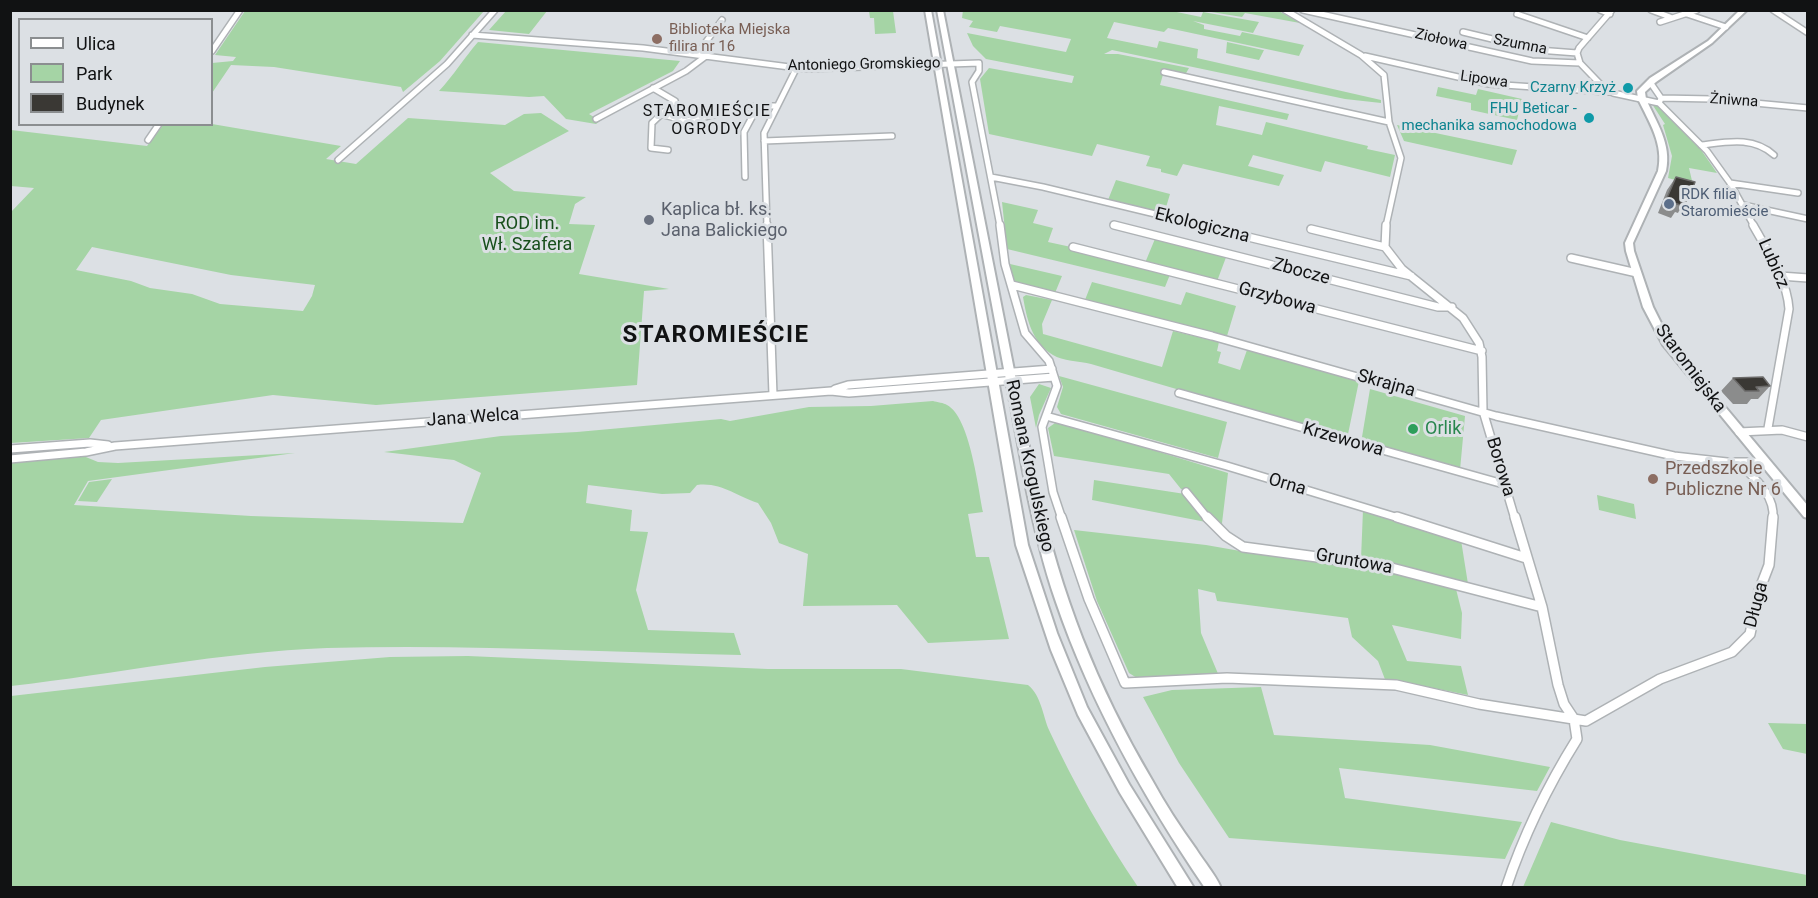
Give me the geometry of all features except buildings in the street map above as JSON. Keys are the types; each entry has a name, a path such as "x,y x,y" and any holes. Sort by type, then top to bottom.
{"main road":[{"name":"Romana Krogulskiego","path":"928,10 1022,545 1071,686 1110,764 1187,888"},
{"name":"Romana Krogulskiego","path":"940,10 1039,524 1061,599 1094,682 1131,756 1214,888"},
{"path":"1642,99 1641,91 1650,82 1704,46 1744,10"},
{"name":"Staromiejska","path":"1642,99 1662,143 1665,160 1629,243 1648,307 1666,344 1808,514"}],"street":[{"path":"213,50 240,10"},
{"path":"338,160 426,84 495,10"},
{"path":"1285,10 1360,56 1384,75 1389,122 1401,158 1385,228 1385,247 1311,229"},
{"name":"Ziołowa","path":"1303,10 1532,61 1580,63"},
{"path":"1600,10 1611,12"},
{"path":"1651,10 1670,18"},
{"path":"1659,22 1697,10"},
{"path":"1773,10 1808,33"},
{"path":"1609,92 1580,63 1577,53 1611,12"},
{"path":"1517,14 1588,38"},
{"path":"1687,14 1726,27"},
{"path":"697,54 722,20"},
{"name":"Szumna","path":"1463,32 1538,50 1577,53"},
{"name":"Antoniego Gromskiego","path":"472,35 697,54 796,69 979,63 979,71 972,82 991,177"},
{"path":"596,119 686,71 706,56"},
{"name":"Lipowa","path":"1360,56 1489,84 1609,92 1642,99"},
{"path":"773,396 764,141 765,128 796,69"},
{"path":"1164,72 1389,122"},
{"name":"Lubicz","path":"1650,82 1660,100 1701,145 1730,183 1780,276 1788,297 1789,312 1768,428"},
{"path":"653,88 675,101 652,123 651,148 668,150"},
{"path":"1642,99 1660,100"},
{"name":"Żniwna","path":"1660,100 1712,99 1808,108"},
{"path":"660,114 681,121 758,106 777,106"},
{"path":"745,177 744,132 758,106"},
{"path":"148,140 158,126"},
{"path":"764,141 892,136"},
{"path":"1701,145 1752,142 1764,146 1774,155"},
{"path":"991,177 1000,224 1001,248 1025,333 1045,354 1053,373 1056,393 1046,416 1042,433 1056,503 1089,599 1125,683 1229,678 1396,685 1479,704 1574,719 1577,729 1576,739 1555,774 1522,840 1506,888"},
{"name":"Ekologiczna","path":"991,177 1043,187 1412,277"},
{"path":"1730,183 1798,193"},
{"path":"1743,205 1808,219"},
{"name":"Zbocze","path":"1114,225 1438,307 1452,307"},
{"name":"Grzybowa","path":"1073,247 1482,351"},
{"name":"Borowa","path":"1385,247 1394,261 1452,307 1475,334 1482,351 1483,411 1542,607 1558,685 1564,704 1574,719"},
{"path":"1571,258 1637,273"},
{"path":"1780,276 1808,278"},
{"name":"Skrajna","path":"1012,285 1202,333 1483,411 1674,456 1739,463 1764,462"},
{"name":"Jana Welca","path":"10,459 86,452 115,446 831,391 849,393 1053,373"},
{"name":"Krzewowa","path":"1179,393 1507,485"},
{"name":"Orna","path":"1046,416 1416,522 1526,558"},
{"path":"1739,432 1768,428 1808,436"},
{"name":"Jana Welca","path":"10,448 90,443 115,446"},
{"name":"Długa","path":"1574,719 1586,721 1660,679 1732,652 1750,634 1769,565 1774,508 1766,490 1739,463"},
{"name":"Gruntowa","path":"1186,492 1207,518 1232,542 1243,547 1384,566 1542,607"}],"green space":[{"path":"245,10 484,11 440,61 403,92 401,87 274,67 231,65 213,92 213,63 233,61 236,57 215,55"},
{"path":"963,10 1167,10 1201,17 1203,12 1259,22 1253,33 1193,21 1204,25 1204,29 1240,36 1242,32 1304,45 1299,56 1168,28 1164,32 1114,22 1107,38 1157,48 1159,41 1198,49 1197,58 1381,100 1381,103 1345,99 1112,50 1104,54 1118,54 1189,68 1185,75 1164,71 1160,85 1289,114 1287,120 1219,106 1216,125 1262,135 1266,122 1368,146 1367,149 1395,155 1390,177 1325,161 1321,172 1253,155 1248,166 1284,175 1279,186 1183,164 1177,176 1146,166 1150,156 1097,144 1092,156 989,134 980,79 989,68 1072,83 1074,76 986,59 973,46 967,33 1066,52 1071,39 1000,26 997,32 969,27 973,21 962,18"},
{"path":"506,11 547,11 529,34 489,30"},
{"path":"869,11 893,11 896,33 875,34 874,18 870,18"},
{"path":"1205,11 1279,11 1300,23 1245,13 1242,17"},
{"path":"478,42 680,61 673,71 589,114 600,121 596,124 566,119 544,96 439,91"},
{"path":"1227,42 1264,50 1259,60 1226,53"},
{"path":"1438,87 1476,95 1478,89 1522,99 1517,120 1471,110 1471,103 1436,96"},
{"path":"1652,104 1659,106 1699,147 1717,173 1689,168 1693,185 1668,178 1672,156 1663,125 1665,124"},
{"name":"ROD im. Wł. Szafera","path":"541,113 569,131 490,173 514,191 586,197 575,204 569,224 595,225 579,274 669,289 644,291 637,385 376,405 273,395 101,420 89,438 11,443 11,212 34,188 11,186 11,130 147,146 162,126 213,126 213,124 341,146 326,159 356,164 408,118 505,125 524,114","holes":["92,247 231,275 315,285 312,296 303,311 220,304 192,294 150,288 131,281 76,270"]},
{"path":"1397,125 1517,150 1512,165 1404,141"},
{"path":"1116,180 1170,194 1164,214 1108,200"},
{"path":"1002,202 1038,210 1033,223 1053,228 1048,242 1145,263 1157,234 1228,252 1216,284 1171,272 1165,287 1007,249"},
{"path":"1010,264 1062,276 1055,293 1017,283 1013,280"},
{"path":"1092,282 1181,305 1186,292 1236,306 1227,336 1085,300"},
{"path":"1026,295 1052,300 1042,324 1043,334 1162,367 1173,331 1219,342 1217,351 1221,352 1218,363 1240,370 1247,350 1359,381 1347,439 1091,364 1057,357 1046,350 1035,337 1026,314 1023,297"},
{"path":"1059,376 1227,422 1218,458 1061,414 1057,407 1063,387"},
{"path":"1039,384 1051,388 1036,428 1030,397"},
{"name":"Orlik","path":"1370,389 1465,416 1460,470 1361,443"},
{"path":"933,401 946,404 955,412 967,438 983,512 968,514 976,557 989,557 1009,639 928,643 897,605 803,606 808,554 779,543 771,523 758,503 721,488 697,485 690,493 662,494 588,485 586,503 632,510 630,531 648,532 636,590 648,630 734,633 741,655 482,648 327,648 248,654 11,686 11,463 81,455 98,462 118,463 295,453 88,481 74,505 251,516 463,523 481,473 454,460 384,452 501,436 577,432 721,419 730,421 809,407 871,406"},
{"path":"1055,423 1084,429 1228,473 1222,523 1225,532 1189,490 1181,489 1169,474 1054,456 1048,428"},
{"path":"112,479 97,502 78,501 89,482"},
{"path":"1094,480 1185,494 1206,522 1092,500"},
{"path":"1597,495 1634,504 1636,519 1599,510"},
{"path":"1363,510 1461,540 1468,584 1361,559"},
{"path":"1074,530 1206,545 1263,555 1362,565 1455,585 1462,613 1461,639 1392,625 1407,661 1461,666 1468,695 1413,684 1386,682 1378,661 1352,637 1348,618 1217,601 1215,593 1198,589 1201,633 1219,676 1137,678 1129,673 1097,601"},
{"path":"468,656 768,669 901,669 1028,685 1039,700 1049,730 1079,790 1138,887 11,887 11,696 265,667 390,657"},
{"path":"1261,687 1274,735 1430,745 1550,767 1537,791 1339,768 1345,798 1522,822 1505,859 1229,838 1179,763 1143,697 1172,690"},
{"path":"1768,723 1807,724 1807,754 1783,749"},
{"path":"1551,822 1620,840 1807,875 1807,887 1523,887"}],"place":[{"name":"Biblioteka Miejska filira nr 16","path":"657,39"},
{"name":"Czarny Krzyż","path":"1628,88"},
{"name":"FHU Beticar - mechanika samochodowa","path":"1589,118"},
{"name":"RDK filia Staromieście","path":"1669,204"},
{"name":"Kaplica bł. ks. Jana Balickiego","path":"649,220"},
{"name":"Orlik","path":"1413,429"},
{"name":"Przedszkole Publiczne Nr 6","path":"1653,479"}],"district":[{"name":"STAROMIEŚCIE OGRODY","path":"707,121"},
{"name":"STAROMIEŚCIE","path":"716,336"}]}
